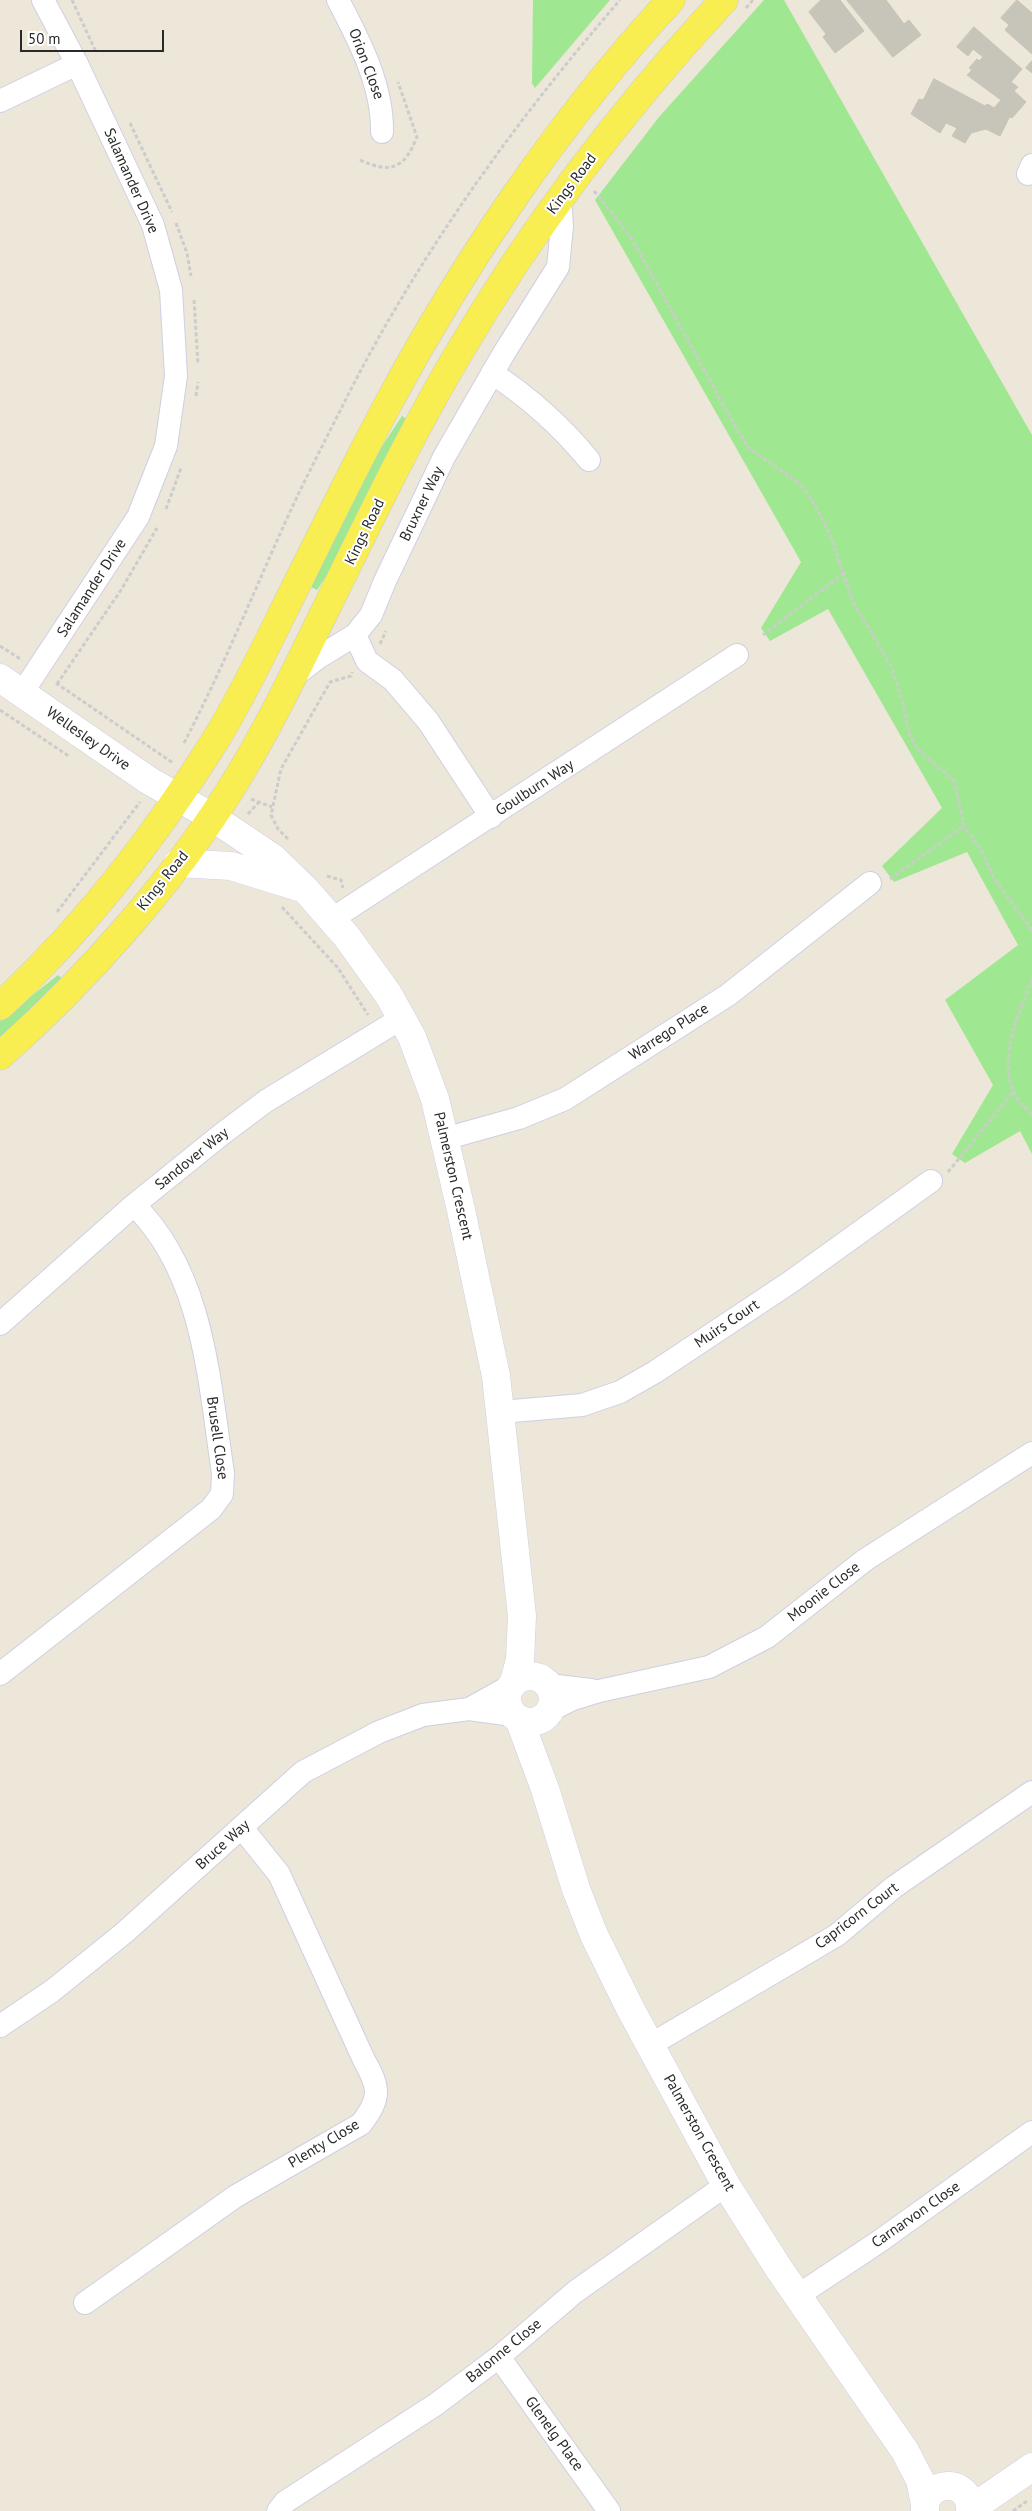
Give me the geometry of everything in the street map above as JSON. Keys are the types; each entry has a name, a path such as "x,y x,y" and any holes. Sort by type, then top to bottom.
{"main road":[{"path":"0,1006 38,968 103,896 166,791 219,734 259,661 388,404 430,330 491,231 528,178 609,73 671,0"},
{"name":"Kings Road","path":"0,1056 80,978 178,863 223,823 237,779 294,676 389,481 436,394 521,254 557,203 666,63 732,7"},
{"path":"528,178 557,203"}],"street":[{"name":"Salamander Drive","path":"22,693 138,517 166,446 176,376 170,290 154,225 77,64 43,0"},
{"name":"Orion Close","path":"338,0 350,23 378,91 382,111 382,132"},
{"path":"0,101 77,64"},
{"name":"Bruxner Way","path":"294,676 319,657 359,645 385,580 444,457 492,373 558,267 562,226 561,210 557,203"},
{"path":"492,373 523,393 550,417 589,460"},
{"path":"359,645 367,661 393,680 428,721 491,817"},
{"name":"Goulburn Way","path":"342,913 738,655"},
{"name":"Wellesley Drive","path":"0,678 166,791 223,823"},
{"name":"Palmerston Crescent","path":"223,823 273,858 314,880 342,913 364,959 391,1025 427,1077 444,1139 489,1340 501,1412 522,1616 533,1661 528,1682"},
{"path":"178,863 231,866 314,880"},
{"name":"Warrego Place","path":"444,1139 519,1118 565,1099 728,994 870,883"},
{"name":"Sandover Way","path":"0,1324 134,1205 266,1101 391,1025"},
{"name":"Muirs Court","path":"501,1412 582,1406 620,1392 655,1372 789,1283 931,1181"},
{"name":"Brusell Close","path":"0,1674 211,1509 222,1494 223,1473 198,1326 177,1265 160,1236 134,1205"},
{"name":"Moonie Close","path":"549,1713 573,1699 599,1690 709,1667 767,1637 865,1560 1032,1453"},
{"path":"528,1682 553,1695 549,1713 533,1722 516,1717 507,1700 528,1682"},
{"name":"Moonie Close","path":"528,1682 599,1690"},
{"name":"Bruce Way","path":"469,1709 528,1682"},
{"name":"Bruce Way","path":"0,2026 52,1991 117,1939 303,1772 370,1736 423,1715 469,1709 516,1717"},
{"name":"Palmerston Crescent","path":"545,1789 543,1733 549,1713"},
{"name":"Palmerston Crescent","path":"516,1717 545,1789 560,1845 594,1935 650,2045 726,2185 797,2296 905,2451 920,2480 924,2509"},
{"name":"Capricorn Court","path":"650,2045 837,1935 894,1887 1032,1792"},
{"name":"Plenty Close","path":"85,2303 236,2196 361,2124 374,2106 377,2087 373,2076 279,1874 242,1828"},
{"name":"Carnarvon Close","path":"797,2296 877,2243 1032,2132"},
{"name":"Balonne Close","path":"278,2511 285,2502 436,2404 499,2357 575,2292 726,2185"},
{"name":"Glenelg Place","path":"499,2357 609,2511"},
{"name":"Palmerston Crescent","path":"905,2451 951,2486"},
{"path":"951,2486 967,2496 972,2511 984,2500 1026,2481"},
{"path":"924,2509 932,2491 951,2486 1026,2481"}],"path":[{"path":"72,0 99,58"},
{"path":"180,750 216,682 290,512 314,463 351,390 407,292 461,207 524,117 620,0"},
{"path":"732,7 753,0"},
{"path":"128,119 172,214"},
{"path":"589,198 598,185"},
{"path":"594,191 631,236 749,448 800,484 812,500 830,534 843,574 859,613 891,666 903,704 910,737 919,750 954,781 964,826 981,850 993,876 1032,930"},
{"path":"175,222 187,253 191,281"},
{"path":"193,290 198,339 198,368"},
{"path":"195,405 198,378"},
{"path":"164,514 178,479 183,460"},
{"path":"58,684 121,590 152,540 160,522"},
{"path":"764,635 843,574"},
{"path":"291,841 278,829 271,815 281,769 330,682 350,676 359,645 381,643 388,625"},
{"path":"0,646 173,763"},
{"path":"52,919 134,808 166,791 176,758"},
{"path":"223,823 258,803 272,807"},
{"path":"870,883 888,880 964,826"},
{"path":"314,880 329,878 341,880 345,896 342,913"},
{"path":"277,902 391,1025"},
{"path":"1032,979 1013,1030 1008,1058 1010,1083 1017,1099 1032,1114"},
{"path":"931,1181 950,1170 1014,1091"},
{"path":"1013,2511 1026,2481"}],"green space":[{"path":"533,0 610,0 535,88 532,83"},
{"path":"764,0 784,0 1032,435 1032,1154 1020,1131 965,1163 952,1154 993,1085 945,1000 1018,945 967,852 894,882 882,866 942,808 828,609 770,641 761,628 801,562 595,200 659,117"},
{"path":"402,416 410,421 338,559 317,590 309,586 373,460"},
{"path":"58,975 64,980 0,1042 0,1021"}],"building":[{"path":"821,0 840,0 864,31 835,53 823,37 826,34 809,12"},
{"path":"847,0 886,0 904,24 909,20 921,35 893,57"},
{"path":"1017,0 1032,13 1032,54 1005,30 1009,25 1001,18"},
{"path":"974,27 1022,69 1011,82 1018,87 1014,91 1026,102 1012,118 994,108 1001,100 967,75 972,70 969,68 977,59 979,61 983,57 973,49 968,56 957,47"},
{"path":"1032,61 1032,73 1026,68"},
{"path":"934,79 985,106 987,104 1010,116 1000,136 986,129 971,133 965,143 952,136 957,128 946,123 940,133 911,114 919,99 923,100"}]}
